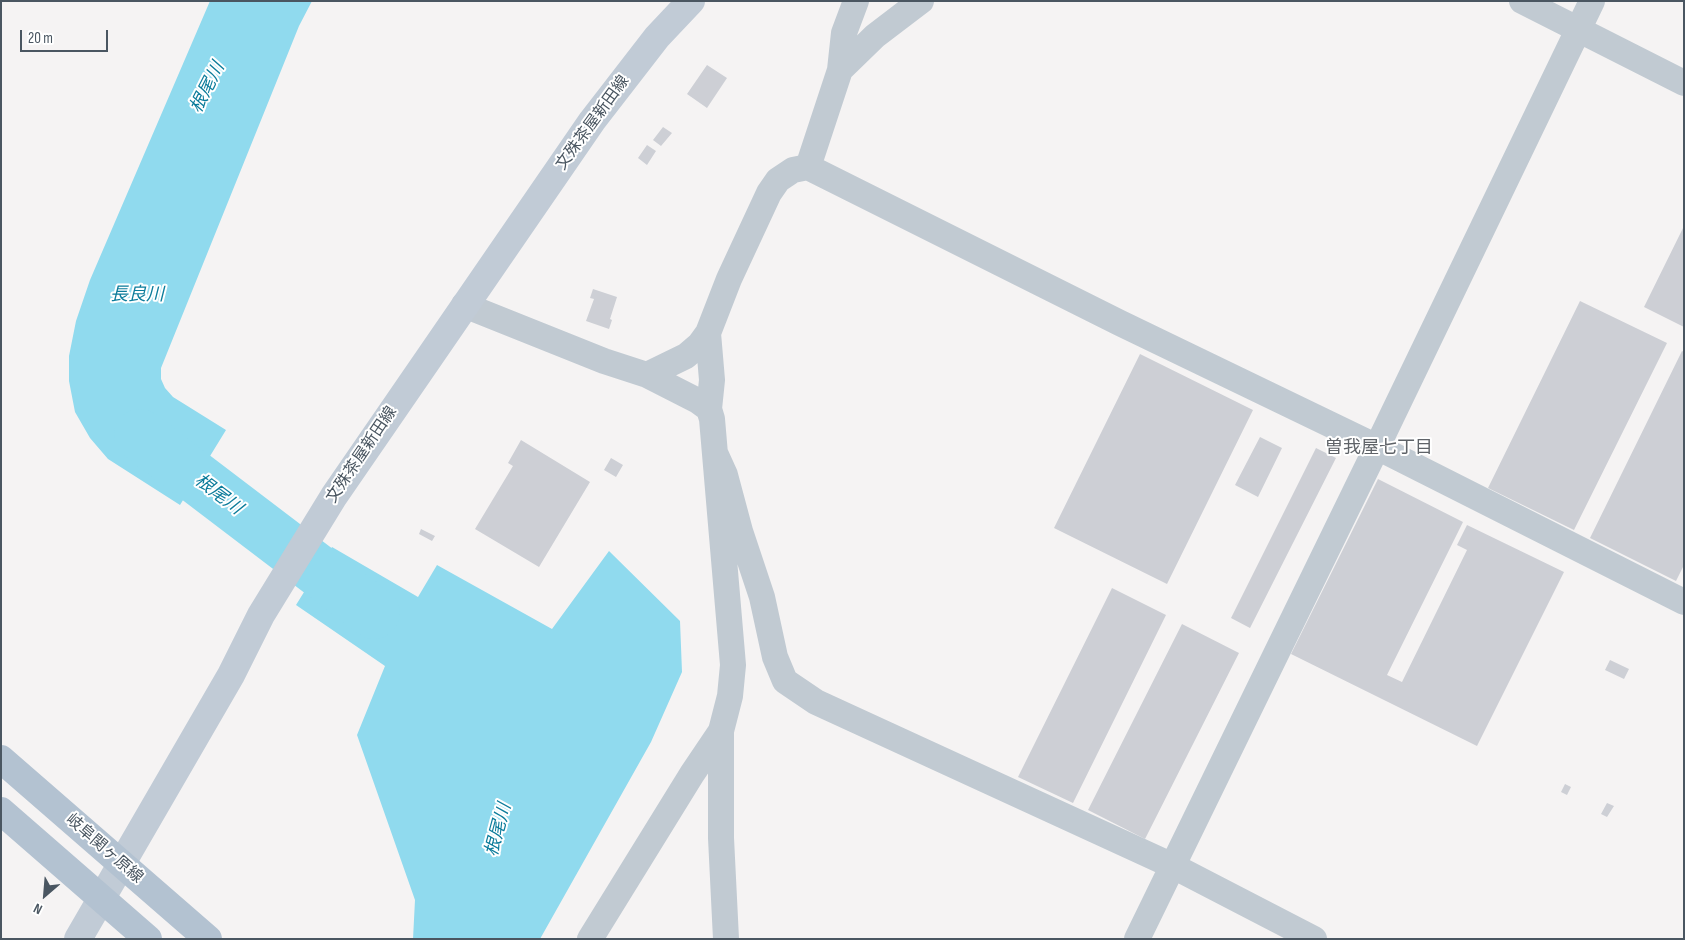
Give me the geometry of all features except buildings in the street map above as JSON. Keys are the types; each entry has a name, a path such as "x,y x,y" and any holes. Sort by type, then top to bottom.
{"main road":[{"name":"文殊茶屋新田線","path":"78,939 231,675 261,615 334,496 592,122 656,37 691,1"},
{"name":"岐阜関ヶ原線","path":"1,759 208,939"},
{"path":"1,811 148,939"}],"street":[{"path":"808,167 840,70 844,33 856,1"},
{"path":"840,70 875,36 921,1"},
{"path":"1522,1 1684,82"},
{"path":"1137,939 1592,1"},
{"path":"648,376 686,356 700,344 708,333 729,279 769,193 778,180 793,170 808,167 1120,323 1377,447 1684,602"},
{"path":"464,305 604,362 648,376 698,401 709,409"},
{"path":"708,333 712,380 709,409 714,433 714,454 733,665 730,696 721,731 722,838 726,939"},
{"path":"714,454 725,475 740,531 762,597 775,657 785,681 816,702 1173,866 1314,939"},
{"path":"590,939 692,774 721,731"}],"water":[{"name":"長良川","path":"210,1 312,1 299,26 161,368 161,379 165,388 173,397 226,430 180,505 108,459 90,438 75,412 69,381 69,356 76,321 90,280"},
{"path":"332,547 418,597 437,565 552,629 609,551 680,621 682,672 651,742 540,939 413,939 415,900 357,735 385,666 296,605"}],"waterway":[{"name":"根尾川","path":"140,435 374,613"}],"district":[{"name":"曽我屋七丁目","path":"1379,448"}]}
